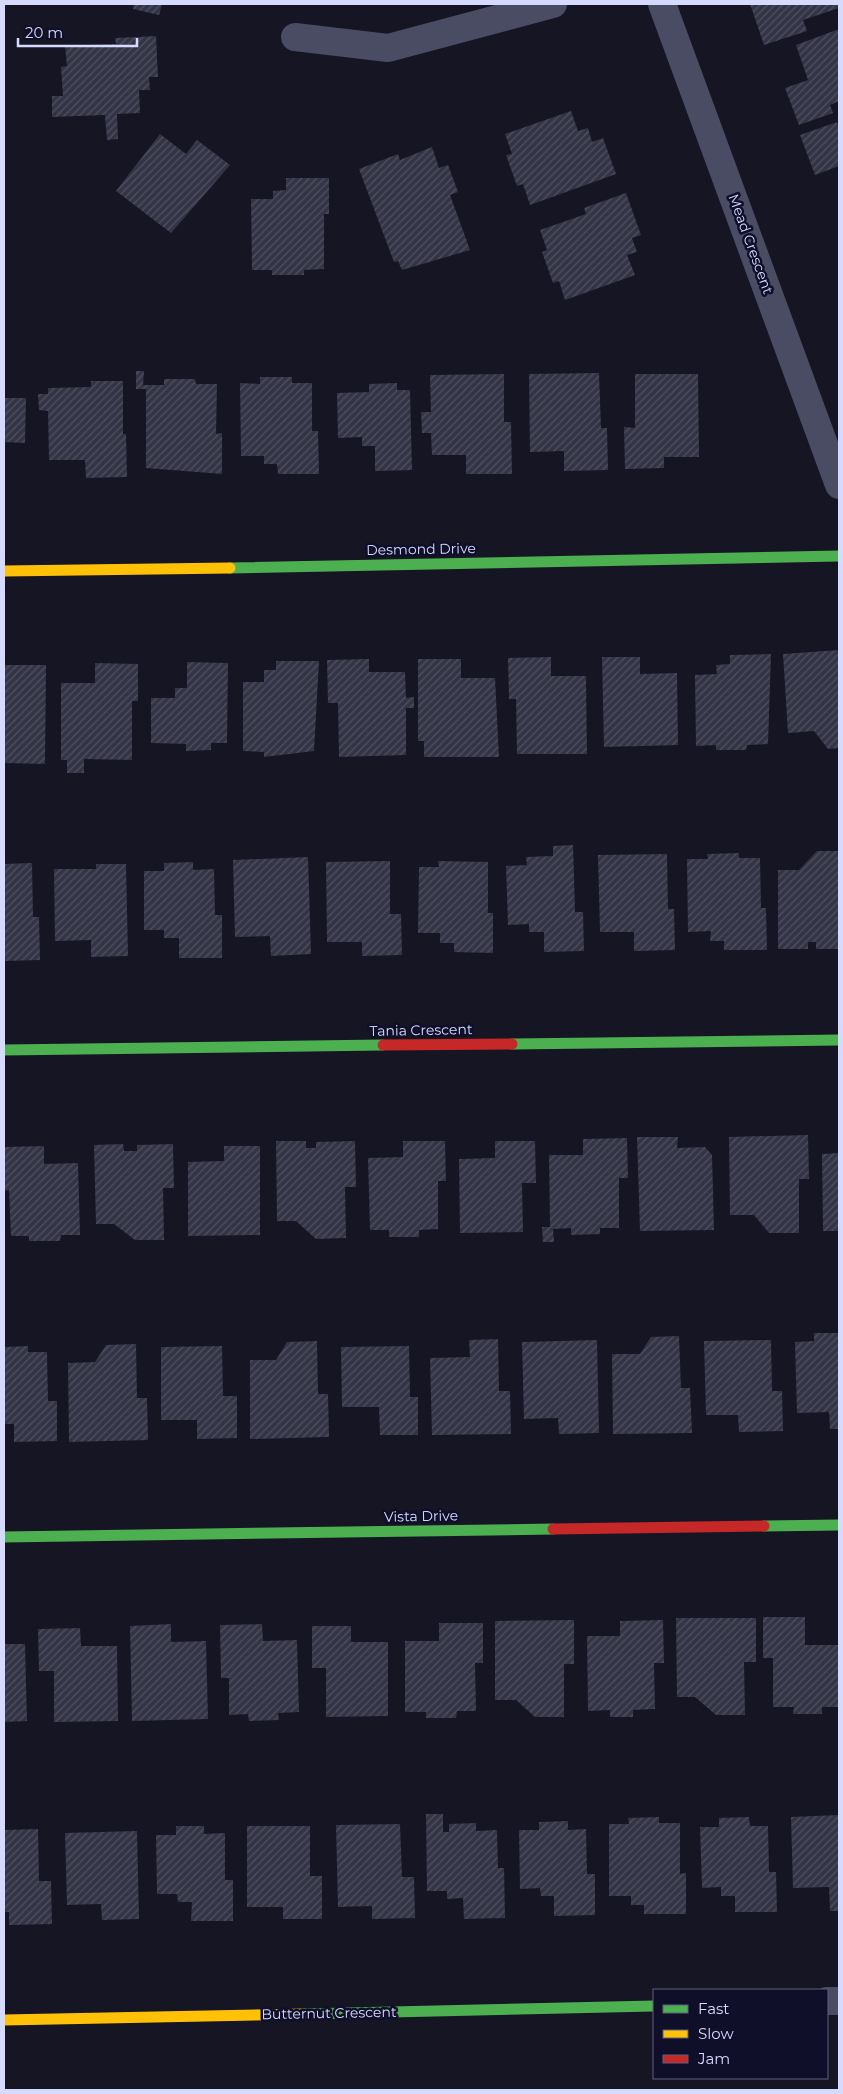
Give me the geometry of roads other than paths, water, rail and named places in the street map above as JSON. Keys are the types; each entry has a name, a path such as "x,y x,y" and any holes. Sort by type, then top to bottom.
{"street":[{"path":"295,37 388,48 553,4"},
{"name":"Mead Crescent","path":"662,4 839,485"},
{"name":"Desmond Drive","path":"4,571 839,556"},
{"name":"Tania Crescent","path":"4,1050 839,1040"},
{"name":"Vista Drive","path":"4,1537 839,1525"},
{"name":"Butternut Crescent","path":"4,2020 653,2006"}]}
